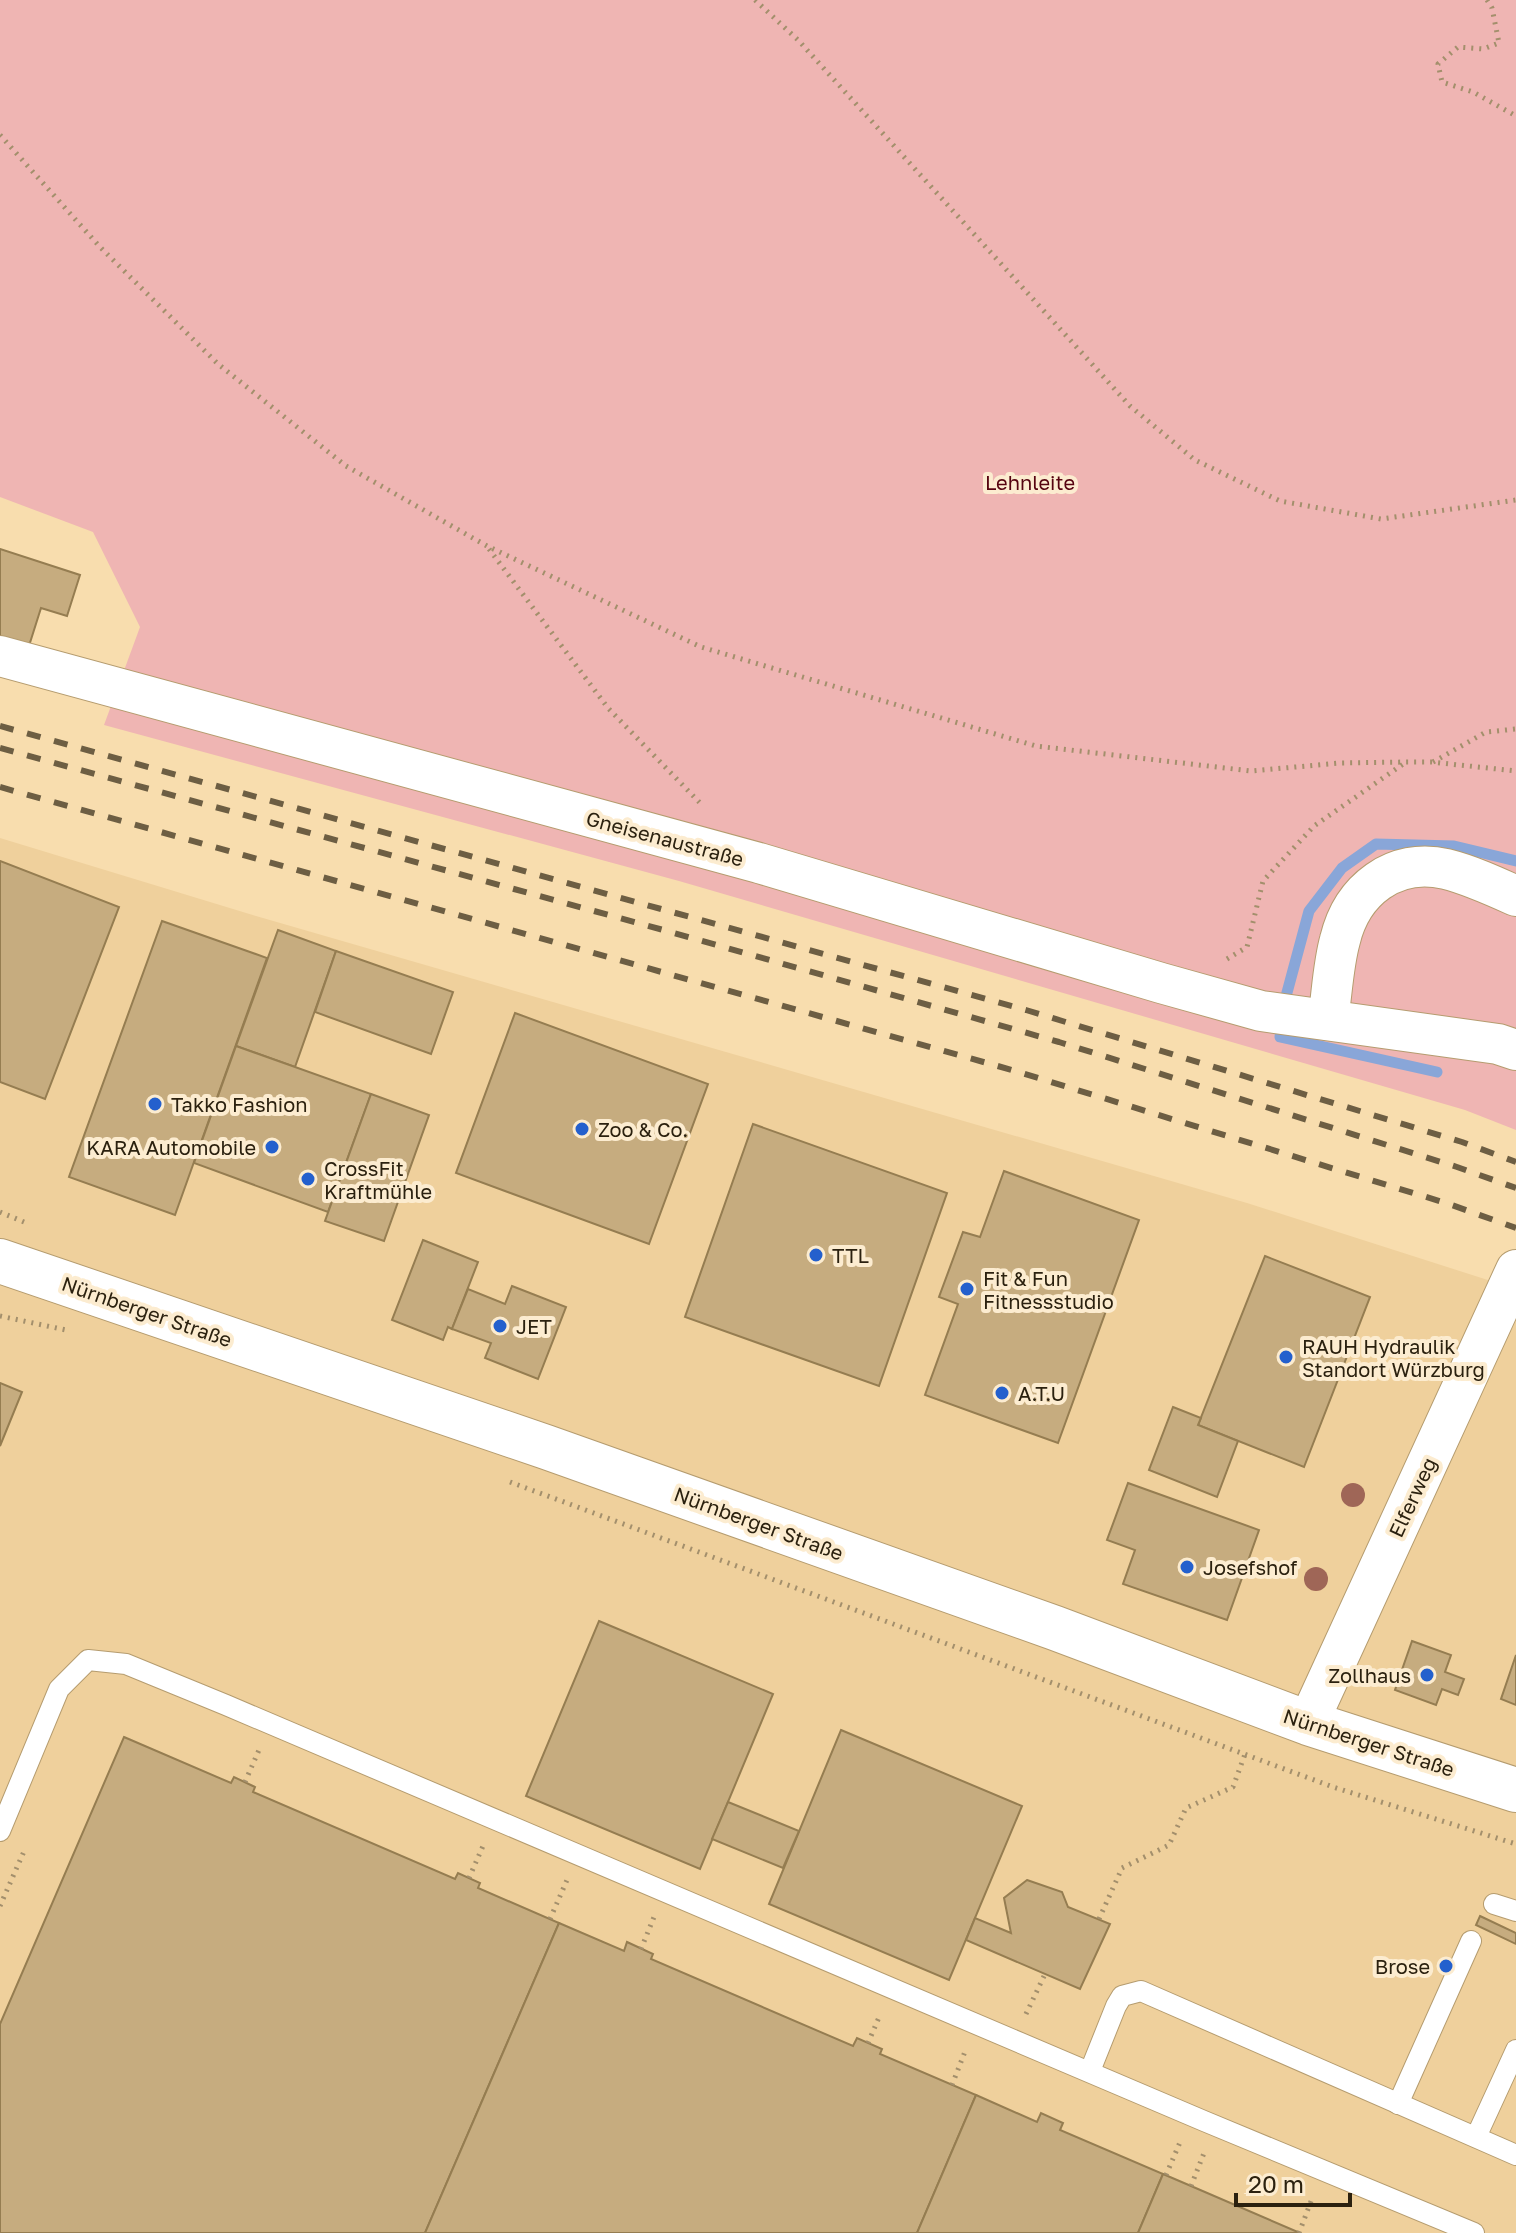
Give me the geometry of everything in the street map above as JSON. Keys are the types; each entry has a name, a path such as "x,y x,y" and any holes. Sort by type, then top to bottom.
{"street":[{"name":"Gneisenaustraße","path":"0,656 759,863 1261,1011 1328,1020"},
{"path":"1516,896 1444,869 1407,868 1374,883 1356,901 1340,939 1328,1020 1498,1044 1516,1050"},
{"name":"Nürnberger Straße","path":"0,1261 546,1447 1055,1628 1308,1723 1516,1790"},
{"name":"Elferweg","path":"1308,1723 1516,1270"}],"lane":[{"path":"0,1831 59,1689 88,1660 126,1664 1474,2233"},
{"path":"1494,1904 1516,1911"},
{"path":"1398,2104 1471,1941"},
{"path":"1090,2071 1122,1996 1141,1991 1516,2155"},
{"path":"1476,2137 1516,2050"}],"path":[{"path":"755,0 798,40 1130,406 1195,460 1280,501 1381,519 1516,500"},
{"path":"1487,0 1492,8 1499,43 1483,49 1458,47 1438,64 1442,82 1473,92 1516,116"},
{"path":"0,135 100,247 218,364 346,466 487,546 701,647 1036,746 1251,771 1340,763 1407,762 1516,771"},
{"path":"487,546 608,708 705,808"},
{"path":"1431,762 1486,732 1516,729"},
{"path":"1220,962 1247,947 1263,881 1314,826 1407,762"},
{"path":"0,1316 72,1331"},
{"path":"501,1479 1333,1787 1516,1844"},
{"path":"245,1782 260,1748"},
{"path":"1099,1919 1122,1868 1169,1845 1186,1808 1233,1787 1245,1754"},
{"path":"0,1906 30,1836"},
{"path":"469,1878 484,1844"},
{"path":"550,1919 567,1879 581,1886"},
{"path":"641,1949 654,1917"},
{"path":"868,2043 880,2013 894,2019"},
{"path":"952,2085 966,2049 979,2055"},
{"path":"1170,2135 1205,2151 1191,2186"},
{"path":"1166,2175 1181,2140"},
{"path":"1299,2233 1313,2196 1300,2191"}],"shaded area":[{"path":"0,838 256,916 1247,1203 1516,1289 1516,2233 0,2233"}],"green space":[{"name":"Lehnleite","path":"0,0 1516,0 1516,1130 1465,1110 679,881 104,725 140,627 93,532 0,497"}],"building":[{"path":"0,549 80,575 67,616 41,608 28,649 0,640"},
{"path":"0,861 119,907 45,1099 0,1082"},
{"name":"Takko Fashion","path":"162,921 267,958 175,1215 69,1177"},
{"path":"278,930 336,951 295,1067 236,1046"},
{"path":"336,951 453,992 431,1054 315,1012"},
{"name":"Zoo & Co.","path":"515,1013 708,1084 649,1244 456,1173"},
{"path":"236,1046 371,1094 328,1212 194,1163"},
{"path":"371,1094 429,1115 384,1241 325,1221"},
{"name":"TTL","path":"753,1124 947,1193 879,1386 685,1317"},
{"path":"1004,1171 1139,1220 1058,1443 925,1395 958,1304 939,1297 963,1232 980,1237"},
{"path":"423,1240 478,1262 452,1329 448,1327 443,1340 392,1320"},
{"name":"RAUH Hydraulik Standort Würzburg","path":"1265,1256 1370,1297 1304,1467 1198,1425"},
{"path":"512,1286 566,1307 538,1379 485,1358 491,1343 452,1329 468,1289 505,1304"},
{"path":"0,1383 22,1392 0,1446"},
{"path":"1173,1407 1201,1418 1198,1425 1238,1441 1217,1497 1149,1470"},
{"name":"Josefshof","path":"1128,1483 1259,1530 1227,1620 1123,1584 1135,1550 1107,1540"},
{"path":"599,1621 773,1694 700,1869 526,1796"},
{"name":"Zollhaus","path":"1412,1641 1451,1655 1445,1672 1464,1679 1458,1695 1442,1689 1436,1705 1395,1690"},
{"path":"1516,1655 1516,1705 1501,1699"},
{"path":"841,1730 1022,1806 949,1980 769,1904"},
{"path":"124,1737 231,1783 234,1777 255,1787 253,1792 455,1879 458,1873 480,1883 478,1888 559,1923 425,2233 0,2233 0,2024"},
{"path":"728,1802 799,1831 783,1868 712,1839"},
{"path":"1027,1880 1062,1892 1068,1907 1110,1924 1080,1989 966,1940 975,1918 1011,1933 1004,1898"},
{"path":"1480,1916 1516,1933 1516,1944 1476,1925"},
{"path":"559,1923 624,1951 627,1942 653,1954 651,1959 853,2046 857,2038 882,2049 880,2054 976,2095 917,2233 425,2233"},
{"path":"976,2095 1037,2122 1041,2113 1063,2123 1060,2130 1163,2174 1138,2233 917,2233"},
{"path":"1163,2174 1191,2186 1300,2233 1138,2233"}],"waterway":[{"path":"1437,1072 1280,1037 1285,1000 1309,911 1342,868 1376,844 1454,846 1516,861"}],"railway":[{"path":"0,726 1026,1010 1462,1142 1516,1162"},
{"path":"0,748 1059,1042 1516,1188"},
{"path":"0,787 1012,1070 1449,1204 1516,1228"}],"place":[{"name":"Takko Fashion","path":"155,1104"},
{"name":"Zoo & Co.","path":"582,1129"},
{"name":"KARA Automobile","path":"272,1147"},
{"name":"CrossFit Kraftmühle","path":"308,1179"},
{"name":"TTL","path":"816,1255"},
{"name":"Fit & Fun Fitnessstudio","path":"967,1289"},
{"name":"JET","path":"500,1326"},
{"name":"RAUH Hydraulik Standort Würzburg","path":"1286,1357"},
{"name":"A.T.U","path":"1002,1393"},
{"name":"Josefshof","path":"1187,1567"},
{"name":"Zollhaus","path":"1427,1675"},
{"name":"Brose","path":"1446,1966"}]}
